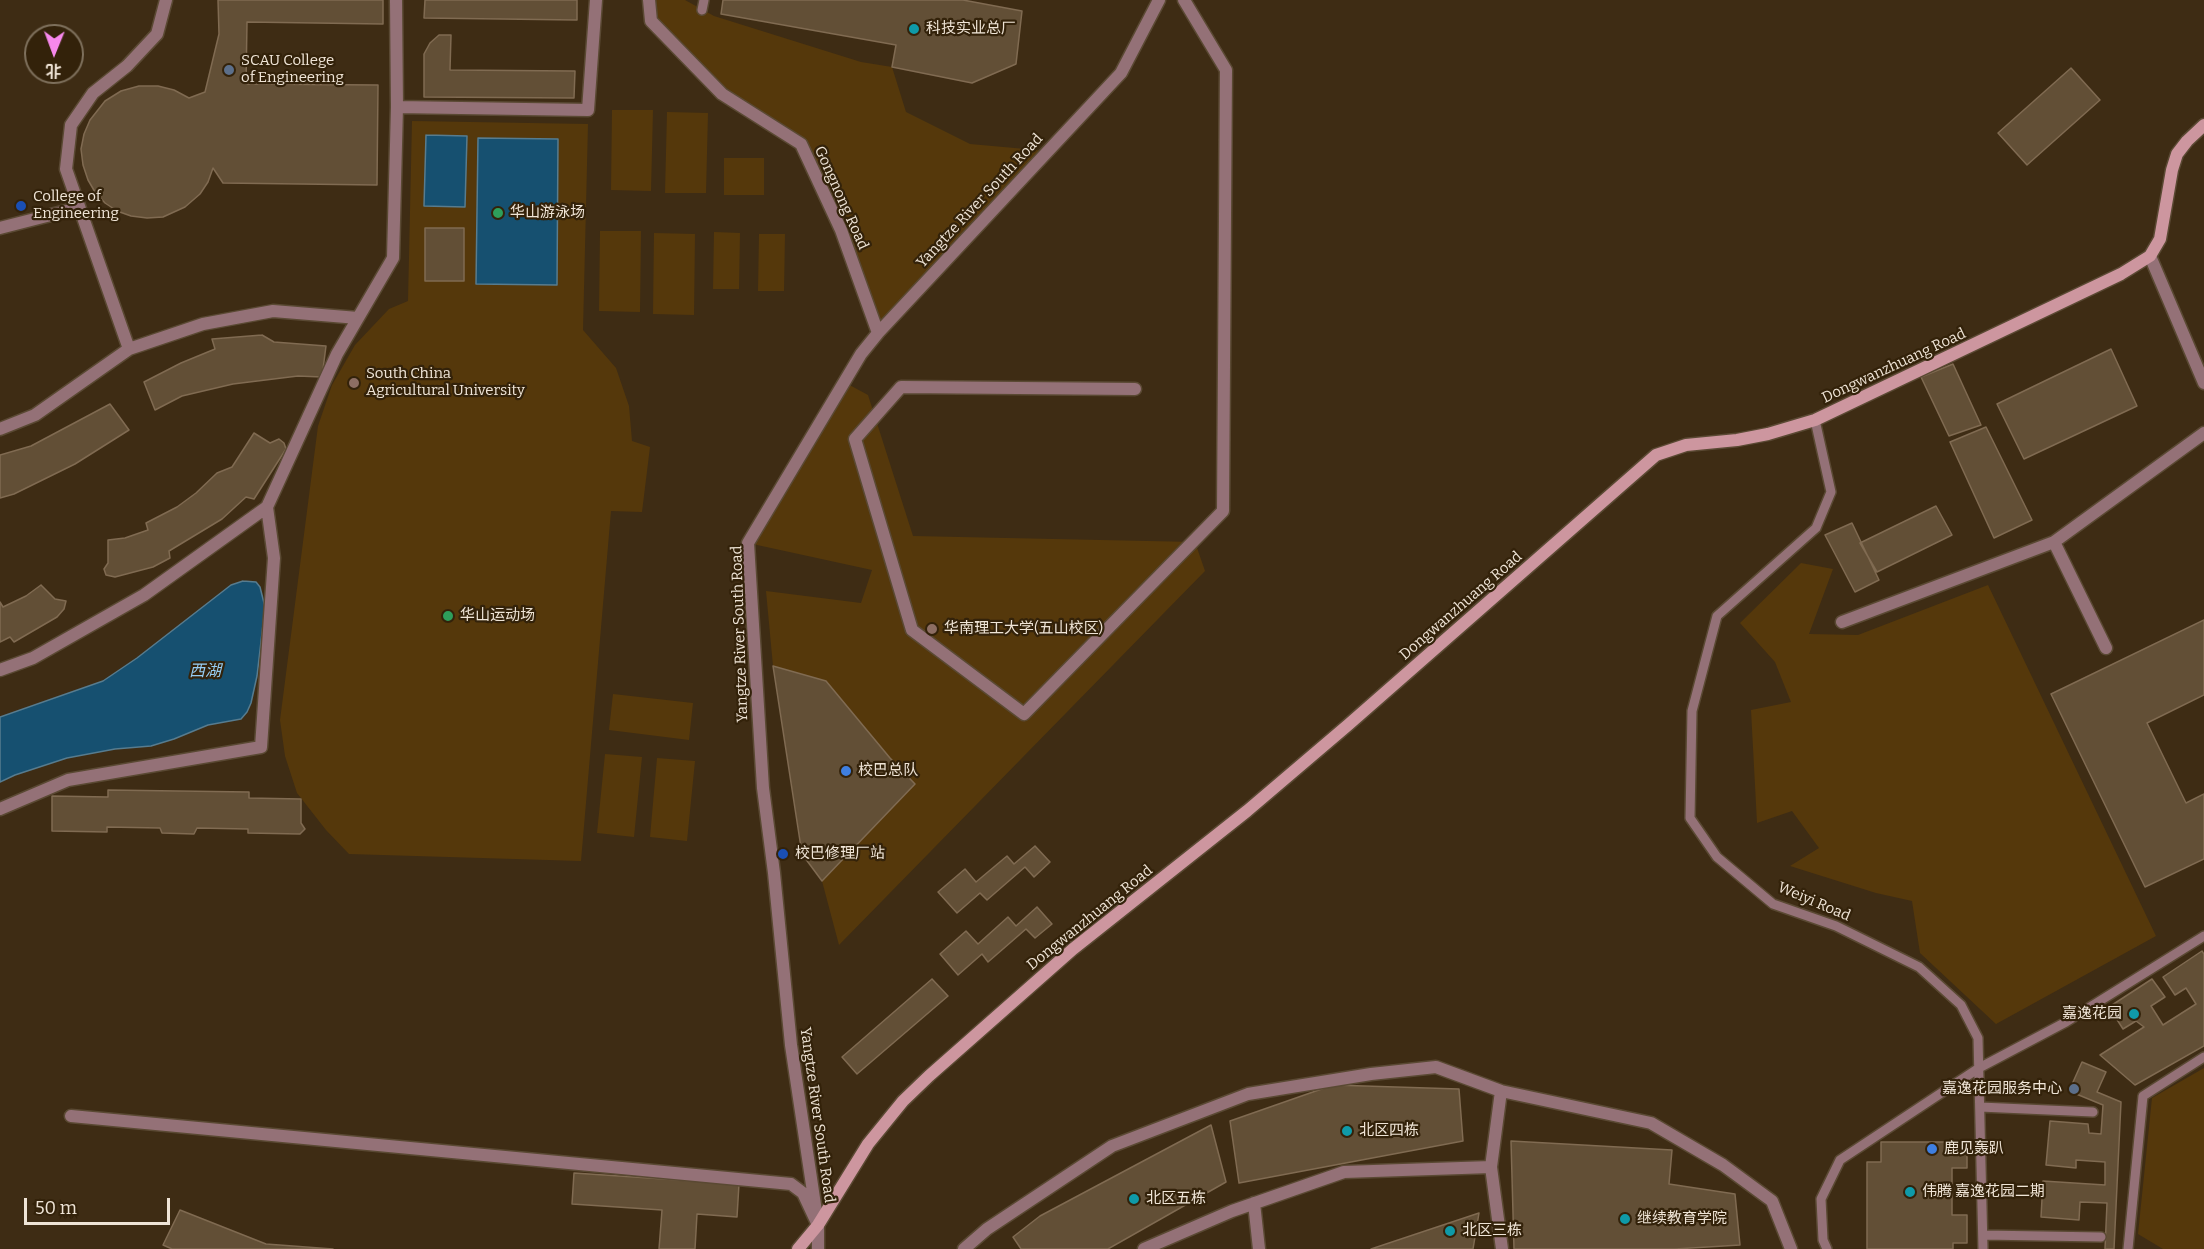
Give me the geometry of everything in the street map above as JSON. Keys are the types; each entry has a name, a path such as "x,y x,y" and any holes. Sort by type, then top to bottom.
{"street":[{"path":"129,349 66,169 71,125 93,93 127,66 157,34 166,0"},
{"path":"0,670 33,658 144,594 267,507 337,354 393,258 397,108 396,0"},
{"path":"397,108 588,110 596,0"},
{"name":"Gongnong Road","path":"649,0 651,21 722,94 801,144 841,230 878,333"},
{"name":"Yangtze River South Road","path":"818,1249 818,1225 791,1044 763,788 748,543 861,354 1121,73 1159,0"},
{"path":"1135,389 901,387 855,439 912,630 1024,714 1224,512 1226,70 1184,0"},
{"path":"2204,125 2177,154 2160,238 2150,256 2204,383"},
{"path":"0,228 78,208"},
{"name":"Dongwanzhuang Road","path":"798,1249 818,1225 868,1144 903,1101 929,1076 1073,948 1247,811 1656,455 1686,445 1737,440 1767,434 1815,420 2077,297 2150,256"},
{"path":"0,429 34,415 129,349 203,324 273,311 358,318"},
{"path":"1842,622 2054,542 2204,433"},
{"path":"0,809 68,780 261,747 274,558 267,507"},
{"path":"2054,542 2106,648"},
{"path":"964,1249 987,1229 1112,1146 1248,1094 1371,1074 1436,1067 1501,1091 1651,1123 1723,1165 1772,1201 1791,1249"},
{"path":"1501,1091 1491,1167 1502,1249"},
{"path":"71,1116 791,1184 803,1193 818,1225"},
{"path":"1144,1249 1254,1203 1344,1172 1491,1167"},
{"path":"1254,1203 1259,1249"}],"lane":[{"name":"Weiyi Road","path":"1815,420 1831,492 1815,528 1717,616 1692,711 1690,818 1717,856 1773,904 1836,926 1919,967 1961,1005 1978,1038 1983,1249"},
{"path":"1827,1249 1823,1240 1821,1199 1840,1160 1979,1068 2066,1022 2204,936"},
{"path":"2128,1249 2143,1096 2204,1057"},
{"path":"1980,1107 2093,1112"},
{"path":"1983,1235 2101,1237"}],"shaded area":[{"path":"649,0 685,0 714,16 861,62 892,67 906,112 970,144 1048,151 878,333 801,144 722,94 651,21"},
{"path":"612,110 653,110 651,191 611,190"},
{"path":"667,112 708,113 706,193 665,193"},
{"name":"华山运动场","path":"412,121 588,124 583,330 616,368 629,406 632,441 650,447 642,512 611,511 581,861 349,854 326,830 297,793 285,756 280,720 318,426 332,385 355,345 389,309 408,301"},
{"path":"724,158 764,158 764,195 724,195"},
{"path":"600,231 641,231 640,312 599,311"},
{"path":"714,232 740,233 739,289 713,289"},
{"path":"654,233 695,234 694,315 653,314"},
{"path":"759,234 785,234 784,291 758,291"},
{"path":"844,382 868,395 913,536 1195,542 1205,571 839,945 822,881 915,784 826,682 773,666 766,591 861,603 872,570 748,543"},
{"path":"1801,563 1833,569 1809,634 1858,635 1988,585 2156,936 1996,1024 1920,953 1912,901 1876,893 1790,866 1819,848 1792,811 1757,823 1751,710 1791,702 1775,662 1740,623"},
{"path":"613,694 693,703 689,740 609,730"},
{"path":"605,754 642,757 634,837 597,833"},
{"path":"657,758 695,761 687,841 650,837"},
{"path":"2204,1068 2204,1249 2163,1249 2138,1234 2152,1098"}],"water":[{"path":"426,135 467,136 465,207 424,206"},
{"path":"478,138 558,139 557,285 476,284"},
{"name":"西湖","path":"243,581 256,582 260,587 265,607 257,676 251,703 241,719 208,725 151,746 115,749 67,758 0,782 0,717 103,681 137,658 231,585"}],"building":[{"path":"218,0 383,0 383,24 247,22 246,84 378,85 377,185 223,183 213,168 200,194 185,207 163,217 147,218 117,211 95,192 83,165 81,149 90,120 105,101 121,91 139,86 158,86 174,90 189,98 205,92 219,34"},
{"path":"425,0 577,0 577,20 424,18"},
{"name":"科技实业总厂","path":"723,0 963,0 1022,11 1016,64 972,83 892,67 896,45 721,14"},
{"path":"439,35 451,35 450,70 575,71 574,98 424,97 424,54 430,43"},
{"path":"2071,68 2100,100 2027,165 1998,133"},
{"path":"425,228 464,228 464,281 425,281"},
{"path":"262,335 274,342 326,346 322,377 298,376 233,384 182,396 155,410 144,382 215,349 212,339"},
{"path":"2111,349 2137,406 2024,459 1997,404"},
{"path":"1953,364 1981,425 1949,436 1921,377"},
{"path":"110,404 129,430 75,464 14,494 0,498 0,455 31,446"},
{"path":"1986,427 2032,520 1994,538 1950,442"},
{"path":"254,433 270,443 279,439 284,443 286,449 254,499 246,497 222,519 169,551 170,558 153,567 115,577 106,575 104,569 108,563 108,540 125,538 148,530 146,523 177,507 217,473 232,467"},
{"path":"1936,506 1952,535 1877,572 1860,543"},
{"path":"1852,523 1879,580 1855,592 1825,535"},
{"path":"41,585 55,599 66,601 64,609 57,617 14,642 10,637 0,642 0,602 3,607 26,596"},
{"path":"2204,620 2204,695 2147,723 2186,803 2204,794 2204,859 2145,887 2051,694"},
{"name":"校巴总队","path":"773,666 826,681 890,758 915,784 822,881 802,854"},
{"path":"108,790 249,792 249,798 301,799 301,823 305,829 300,834 248,833 248,829 197,828 194,834 162,833 160,828 107,827 107,832 52,831 52,796 108,797"},
{"path":"1035,846 1050,862 1034,877 1025,867 987,900 980,893 957,913 938,892 965,869 976,882 1007,856 1014,864"},
{"path":"1037,907 1052,924 1035,938 1026,929 988,962 982,954 958,975 940,954 966,931 978,944 1008,917 1016,926"},
{"name":"嘉逸花园","path":"2202,951 2204,954 2204,1046 2135,1085 2100,1055 2144,1027 2136,1021 2123,1029 2109,1007 2152,979 2165,997 2151,1006 2163,1025 2196,1004 2186,988 2175,995 2163,977"},
{"path":"932,979 948,996 857,1074 842,1057"},
{"name":"嘉逸花园","path":"2082,1062 2106,1072 2097,1092 2121,1102 2114,1249 2105,1249 2107,1203 2080,1202 2079,1220 2041,1217 2043,1181 2105,1185 2105,1162 2076,1160 2076,1168 2046,1165 2050,1121 2088,1124 2089,1133 2101,1134 2103,1105 2069,1091"},
{"name":"北区四栋","path":"1333,1085 1459,1089 1463,1141 1239,1183 1230,1121"},
{"name":"北区五栋","path":"1211,1125 1226,1182 1108,1249 1021,1249 1013,1237 1040,1216"},
{"name":"继续教育学院","path":"1511,1141 1672,1150 1669,1184 1735,1194 1740,1245 1675,1249 1514,1249"},
{"name":"伟腾 嘉逸花园二期","path":"1881,1142 1967,1142 1967,1168 1952,1168 1952,1215 1967,1215 1967,1243 1953,1243 1953,1249 1867,1249 1867,1162 1881,1162"},
{"path":"574,1173 739,1184 737,1217 697,1214 695,1249 659,1249 662,1210 572,1204"},
{"path":"180,1210 266,1244 333,1249 172,1249 163,1245"},
{"name":"北区三栋","path":"1479,1213 1473,1249 1371,1249"}],"place":[{"name":"科技实业总厂","path":"914,29"},
{"name":"SCAU College of Engineering","path":"229,70"},
{"name":"College of Engineering","path":"21,206"},
{"name":"华山游泳场","path":"498,213"},
{"name":"South China Agricultural University","path":"354,383"},
{"name":"华山运动场","path":"448,616"},
{"name":"华南理工大学(五山校区)","path":"932,629"},
{"name":"校巴总队","path":"846,771"},
{"name":"校巴修理厂站","path":"783,854"},
{"name":"嘉逸花园","path":"2134,1014"},
{"name":"嘉逸花园服务中心","path":"2074,1089"},
{"name":"北区四栋","path":"1347,1131"},
{"name":"鹿见轰趴","path":"1932,1149"},
{"name":"伟腾 嘉逸花园二期","path":"1910,1192"},
{"name":"北区五栋","path":"1134,1199"},
{"name":"继续教育学院","path":"1625,1219"},
{"name":"北区三栋","path":"1450,1231"}]}
